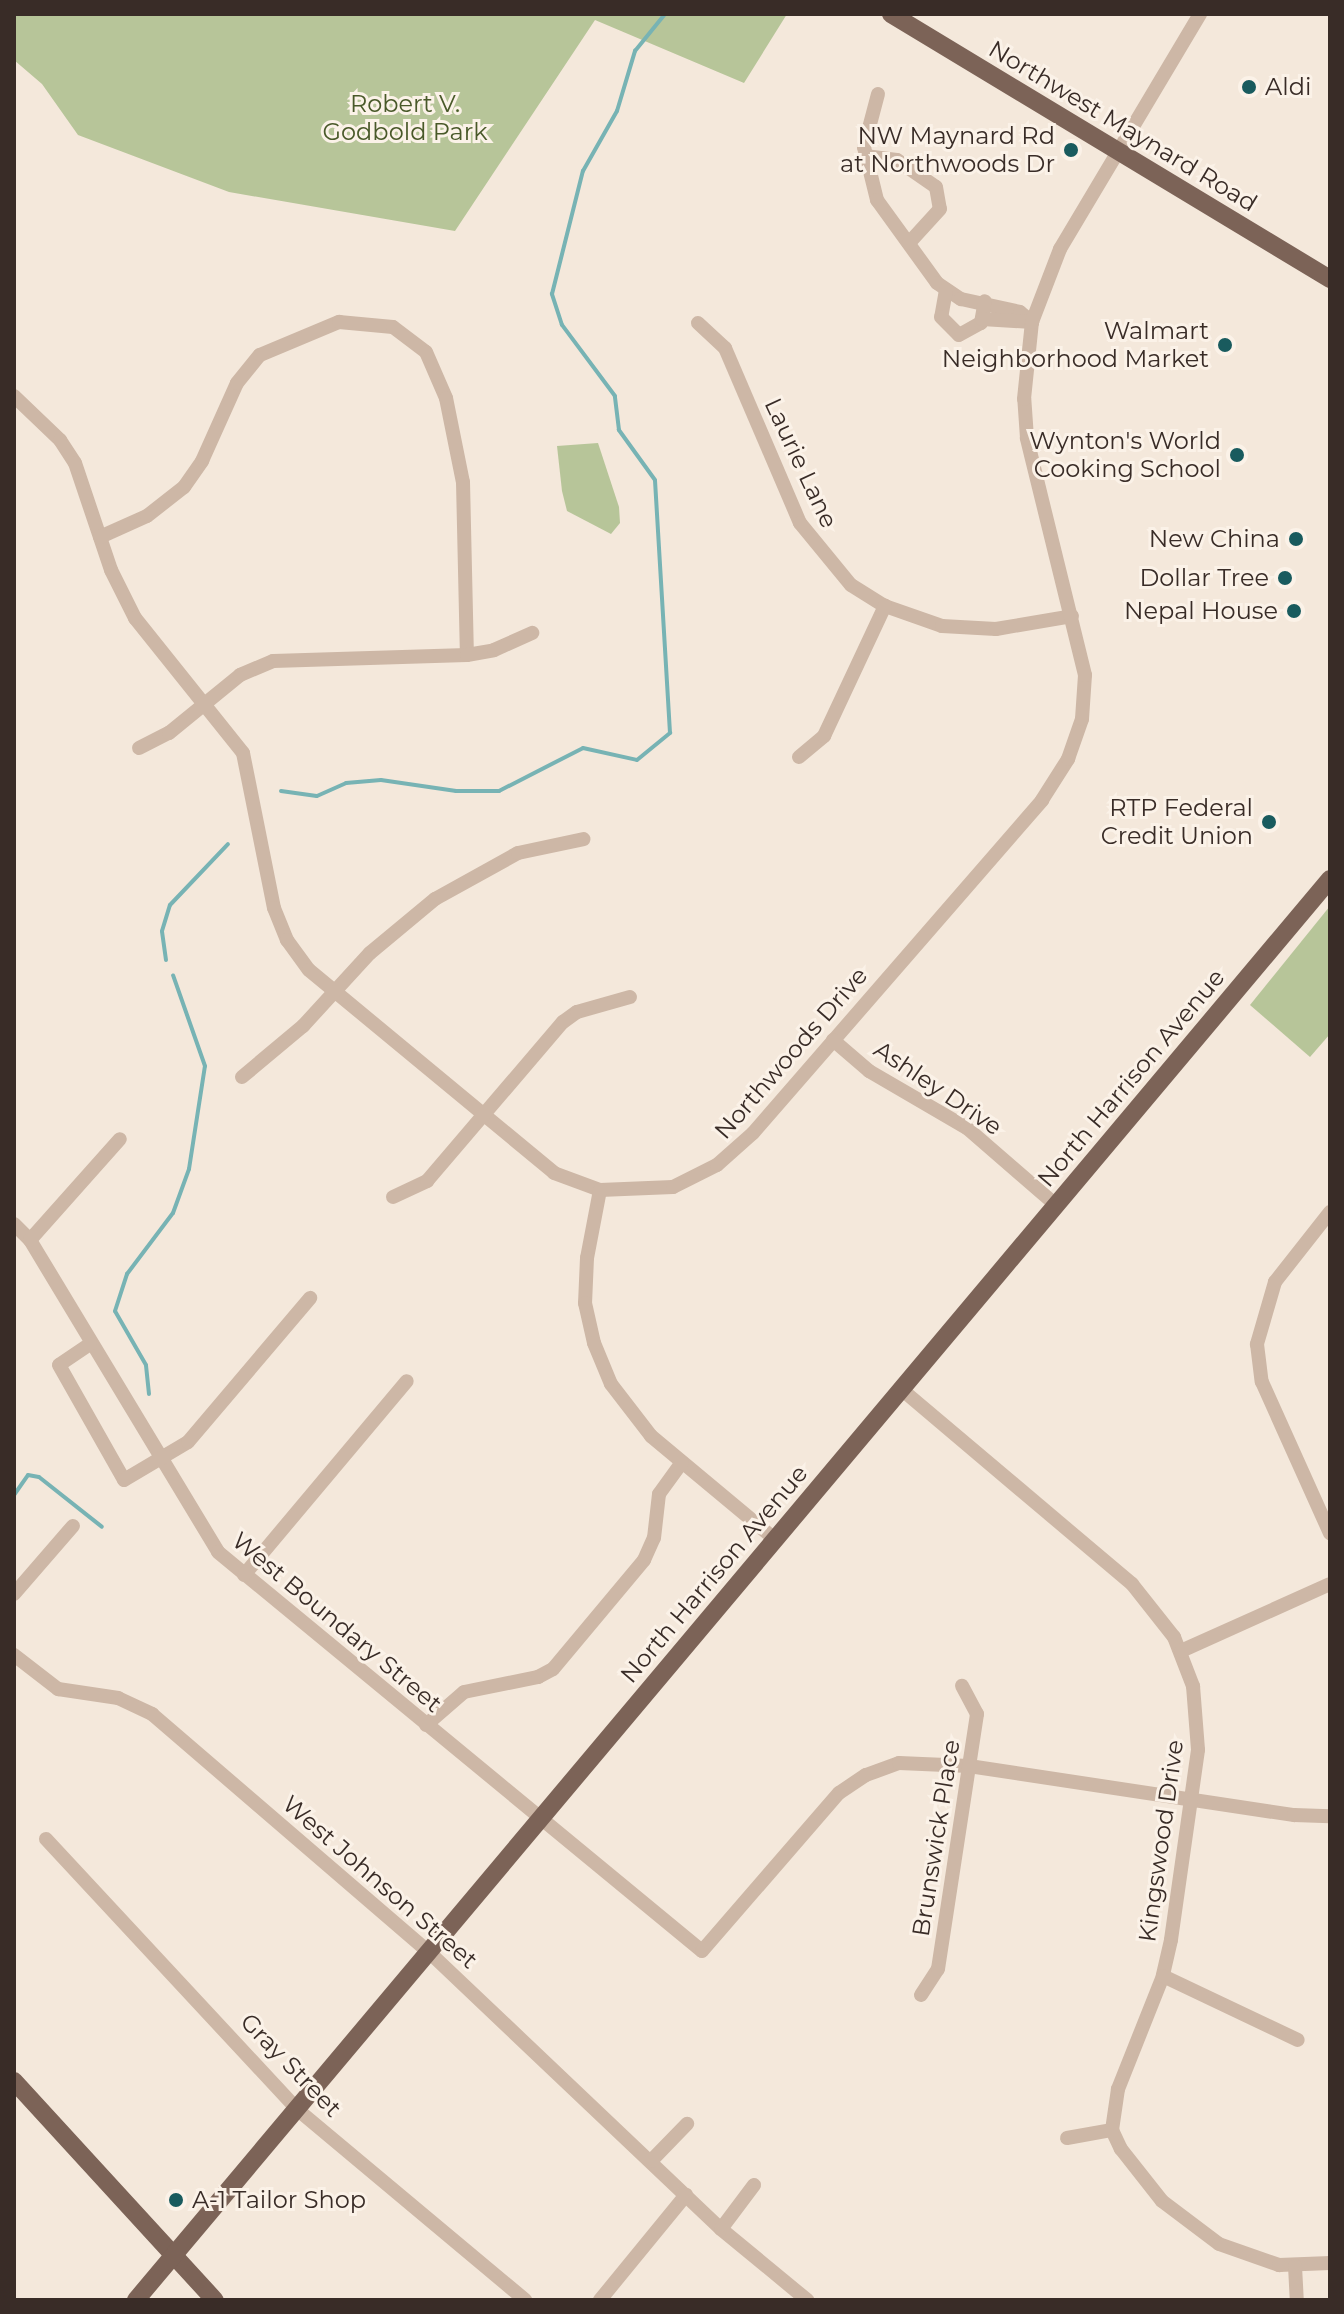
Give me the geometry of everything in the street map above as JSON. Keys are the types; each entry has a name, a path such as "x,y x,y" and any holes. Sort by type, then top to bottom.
{"main road":[{"name":"Northwest Maynard Road","path":"891,14 1330,279"},
{"name":"North Harrison Avenue","path":"136,2300 1330,879"},
{"path":"14,2081 215,2300"}],"street":[{"name":"Northwoods Drive","path":"14,396 69,451 100,537 135,618 208,702 243,753 280,924 297,955 333,993 554,1173 600,1190 673,1187 717,1165 753,1133 1061,772 1084,705 1085,675 1027,438 1024,399 1032,322 1060,249 1200,14"},
{"path":"878,94 865,156 870,188 946,290 961,299 985,301 1020,312 1032,322"},
{"path":"865,156 897,160 936,187 940,209 909,243"},
{"path":"946,290 941,317 951,330 966,335 982,319 985,301"},
{"path":"982,319 1032,322"},
{"path":"100,537 147,516 184,487 202,461 237,383 260,355 339,322 393,327 426,352 446,398 464,493 467,655"},
{"name":"Laurie Lane","path":"698,323 725,348 814,545 851,585 885,606 942,626 977,629 1072,616"},
{"path":"799,757 824,736 885,606"},
{"path":"139,748 169,733 240,675 273,661 467,655 494,650 532,633"},
{"path":"242,1077 403,923 465,878 518,853 584,839"},
{"path":"393,1197 427,1181 563,1022 577,1012 630,997"},
{"name":"Ashley Drive","path":"833,1040 869,1071 967,1128 1056,1205"},
{"path":"30,1240 120,1139"},
{"path":"600,1190 585,1279 594,1343 623,1404 682,1462 776,1540"},
{"path":"1330,1212 1275,1282 1257,1344 1262,1382 1330,1533"},
{"name":"West Boundary Street","path":"14,1224 30,1240 206,1538 244,1575 702,1951 821,1812 853,1782 899,1763 969,1766"},
{"path":"90,1344 59,1365 124,1480 161,1461 188,1442 310,1298"},
{"path":"244,1575 407,1381"},
{"name":"Kingswood Drive","path":"900,1388 1132,1584 1166,1624 1181,1651 1199,1719 1193,1801 1163,1976 1118,2089 1112,2130"},
{"path":"426,1725 464,1692 538,1677 553,1669 644,1560 654,1538 659,1494 682,1462"},
{"path":"14,1594 73,1526"},
{"path":"1181,1651 1330,1584"},
{"name":"West Johnson Street","path":"14,1655 58,1689 118,1698 148,1710 430,1953 721,2229 807,2300"},
{"name":"Brunswick Place","path":"921,1995 938,1969 977,1714 962,1686"},
{"path":"969,1766 1193,1801 1330,1816"},
{"name":"Gray Street","path":"46,1839 298,2110 525,2300"},
{"path":"1163,1976 1298,2040"},
{"path":"651,2161 687,2124"},
{"path":"1067,2138 1112,2130 1130,2166 1186,2222 1240,2254 1295,2266 1330,2263"},
{"path":"721,2229 754,2185"},
{"path":"600,2300 686,2195"},
{"path":"1295,2266 1297,2300"}],"green space":[{"name":"Robert V. Godbold Park","path":"14,14 787,14 744,83 595,20 455,231 229,192 78,135 42,84 14,60"},
{"path":"598,443 619,507 620,523 611,534 567,511 562,491 557,446"},
{"path":"1330,906 1330,1034 1310,1057 1250,1005"}],"waterway":[{"path":"281,791 317,796 346,783 381,780 456,791 499,791 583,748 637,760 670,733 655,480 619,430 615,396 562,325 552,294 583,171 617,111 635,51 665,14"},
{"path":"166,960 162,931 170,905 228,844"},
{"path":"149,1394 146,1365 115,1311 127,1274 173,1213 189,1169 205,1066 173,975"},
{"path":"14,1495 28,1475 39,1477 102,1527"}],"place":[{"name":"Aldi","path":"1249,87"},
{"name":"NW Maynard Rd at Northwoods Dr","path":"1071,150"},
{"name":"Walmart Neighborhood Market","path":"1225,345"},
{"name":"Wynton's World Cooking School","path":"1237,455"},
{"name":"New China","path":"1296,539"},
{"name":"Dollar Tree","path":"1285,578"},
{"name":"Nepal House","path":"1294,611"},
{"name":"RTP Federal Credit Union","path":"1269,822"},
{"name":"A-1 Tailor Shop","path":"176,2200"}]}
